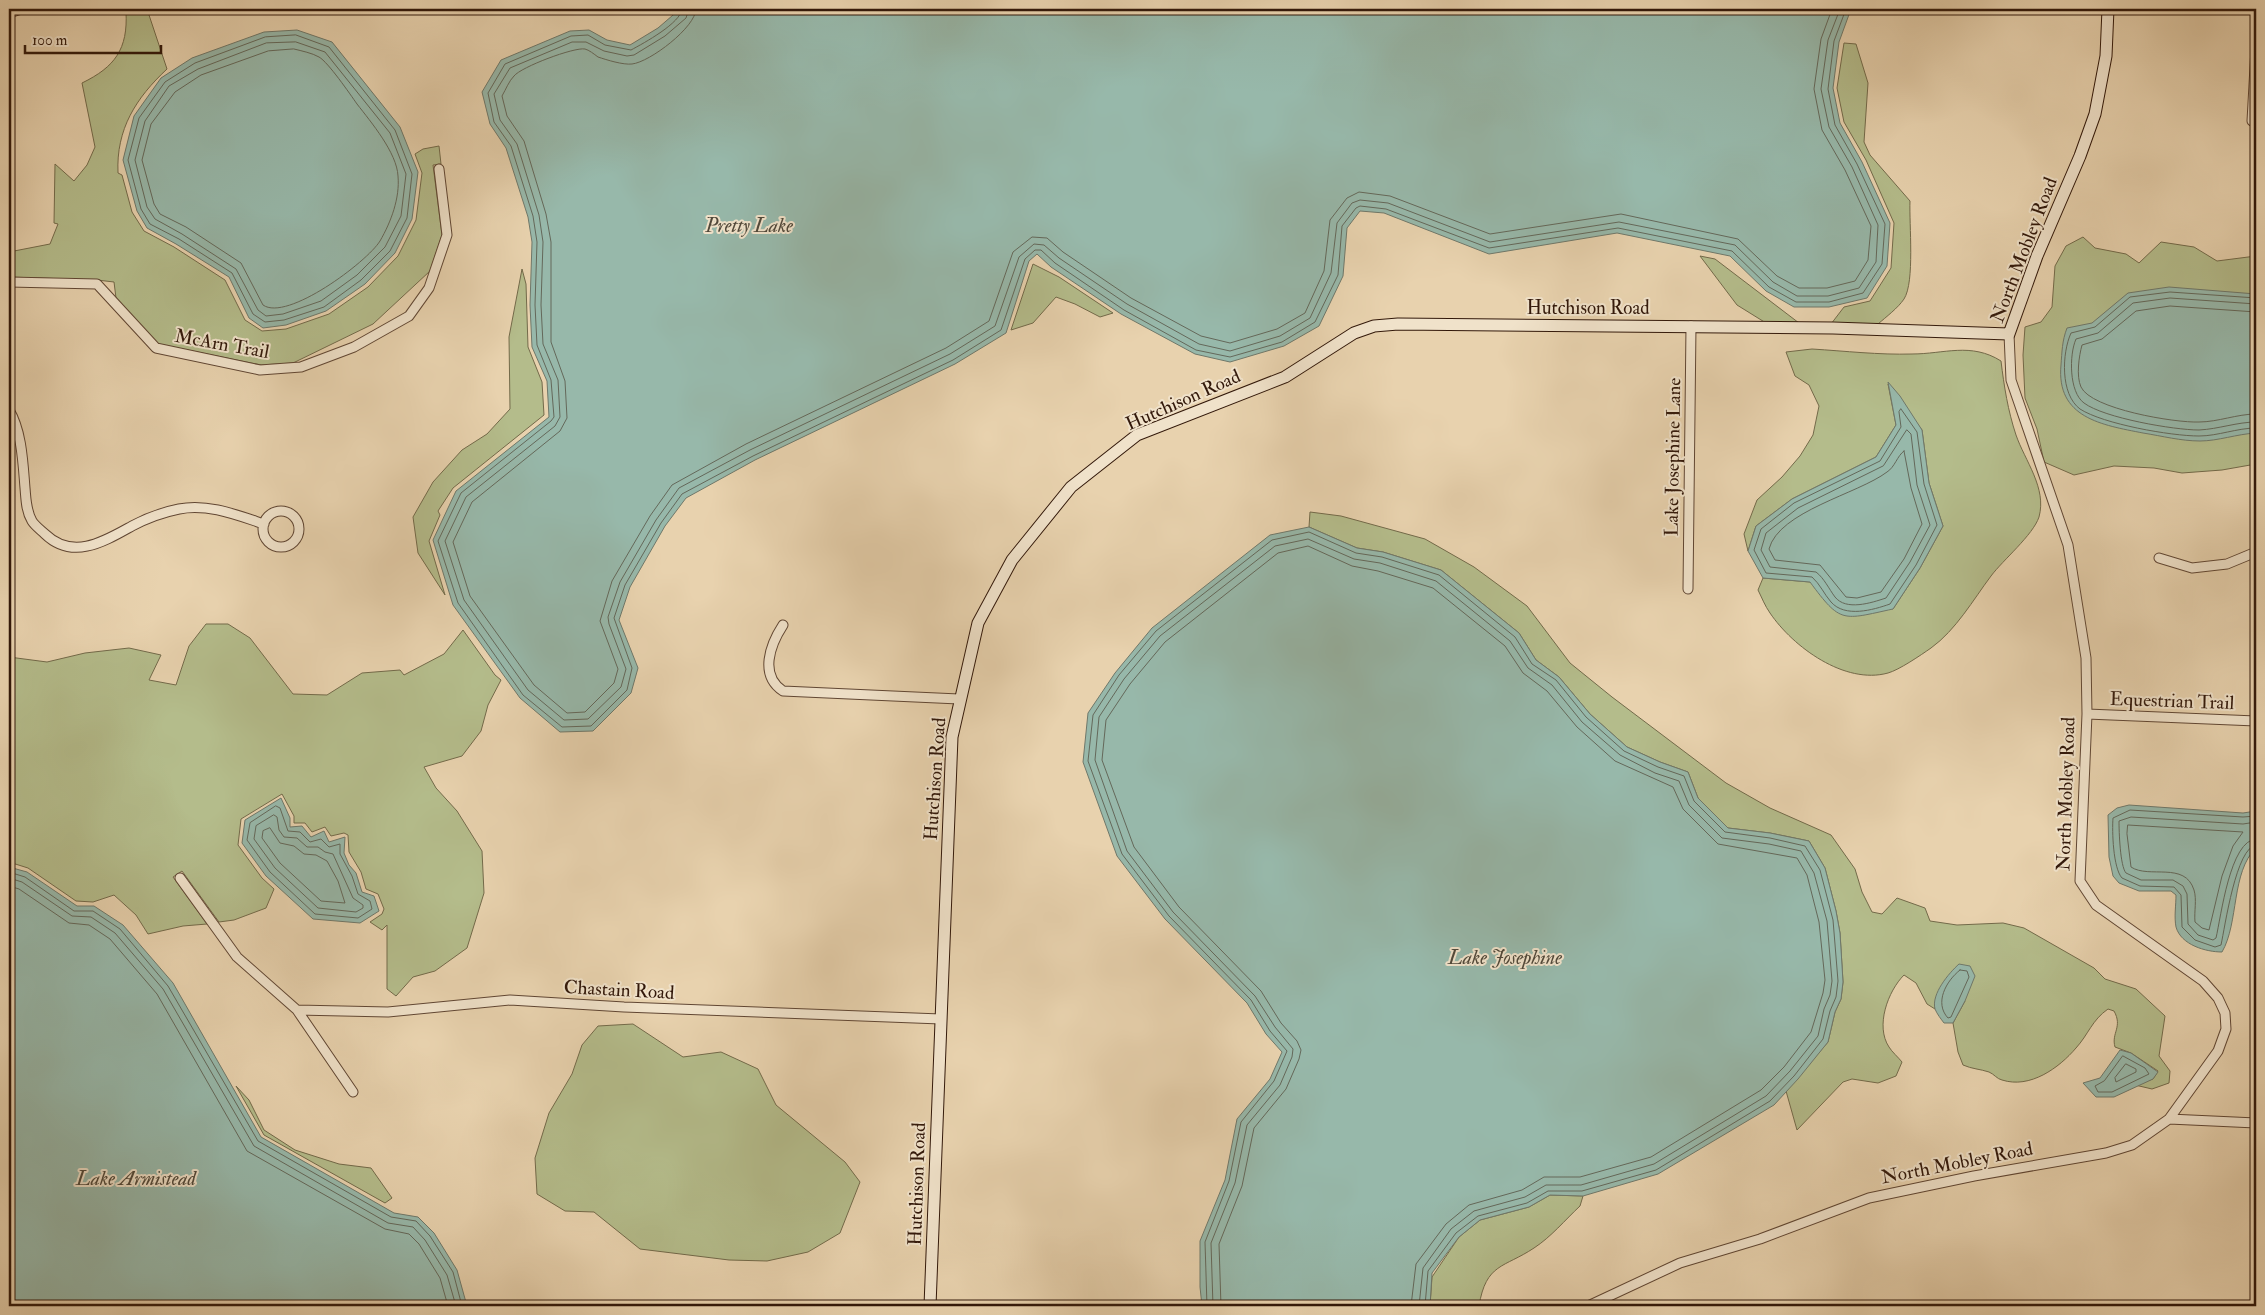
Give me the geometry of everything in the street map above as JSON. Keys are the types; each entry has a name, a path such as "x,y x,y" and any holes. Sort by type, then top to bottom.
{"street":[{"path":"9,13 21,9"},
{"name":"North Mobley Road","path":"1588,1306 1680,1263 1760,1239 1869,1198 1974,1176 2106,1153 2132,1145 2168,1119 2218,1050 2226,1029 2225,1013 2218,998 2204,981 2096,904 2080,881 2087,714 2086,658 2068,545 2011,380 2009,334 2036,256 2080,156 2095,114 2106,56 2108,9"},
{"path":"2252,121 2256,48"},
{"name":"McArn Trail","path":"9,282 97,284 156,348 260,370 301,367 354,346 409,316 430,288 447,235 439,169"},
{"name":"Hutchison Road","path":"930,1306 952,737 959,699 978,623 1012,560 1071,487 1137,435 1285,377 1354,333 1374,326 1398,324 1691,326 2009,334"},
{"name":"Lake Josephine Lane","path":"1688,589 1691,326"},
{"path":"9,410 14,419 23,464 26,506 32,522 50,539 63,545 78,548 97,545 134,525 179,509 212,509 264,524"},
{"path":"276,512 287,512 292,515 298,524 298,536 290,545 284,547 273,545 265,536 264,524 270,515 276,512"},
{"path":"2159,558 2192,568 2227,564 2256,552"},
{"path":"783,625 776,637 770,655 769,672 772,681 784,691 959,699"},
{"name":"Equestrian Trail","path":"2087,714 2256,721"},
{"path":"180,878 237,957 297,1010 353,1092"},
{"name":"Chastain Road","path":"297,1010 388,1012 510,1000 624,1007 941,1019"},
{"path":"2168,1119 2256,1123"}],"green space":[{"path":"64,9 147,9 167,69 146,91 130,115 120,142 118,173 122,175 132,212 144,231 174,247 225,280 245,320 262,331 286,329 329,314 368,287 398,256 416,220 422,173 415,154 423,149 439,146 441,164 433,165 442,235 430,271 373,324 293,363 261,365 158,344 116,298 114,282 9,277 9,252 50,244 58,224 54,223 55,164 74,181 87,165 95,147 82,83 111,63 122,47 125,36 126,12"},
{"path":"1844,43 1856,44 1868,83 1864,142 1870,155 1910,201 1911,252 1907,291 1899,306 1878,324 1831,324 1844,307 1870,301 1891,268 1894,223 1866,160 1844,122 1837,88"},
{"path":"2083,237 2095,248 2126,254 2139,263 2161,242 2194,247 2217,261 2256,256 2256,464 2222,470 2182,473 2154,468 2114,466 2074,475 2044,462 2037,429 2025,398 2023,355 2025,327 2041,322 2052,307 2055,266 2066,246"},
{"path":"1700,256 1715,259 1799,323 1766,323 1737,305"},
{"path":"1033,264 1059,277 1113,313 1100,317 1056,297 1033,323 1011,330"},
{"path":"522,269 526,284 528,347 542,382 544,415 453,488 438,511 440,515 429,541 445,595 418,553 413,517 433,482 462,450 487,434 510,409 509,337"},
{"path":"1812,349 1900,354 1968,350 1990,355 2001,361 2013,426 2038,485 2041,506 2039,517 2031,532 1996,570 1964,614 1940,641 1904,666 1888,673 1872,675 1855,673 1838,668 1806,650 1780,626 1768,610 1758,590 1763,578 1810,582 1893,609 1920,568 1943,526 1929,483 1922,430 1888,384 1896,425 1876,457 1792,499 1756,526 1748,551 1744,534 1757,500 1782,477 1800,456 1813,435 1819,406 1809,385 1795,376 1786,352"},
{"path":"1310,512 1341,516 1425,539 1474,567 1527,606 1570,663 1726,783 1770,808 1831,835 1855,869 1862,892 1872,912 1882,914 1897,898 1925,908 1930,921 1957,925 2003,923 2024,928 2094,968 2105,979 2136,989 2165,1016 2159,1056 2170,1071 2169,1083 2152,1089 2135,1085 2153,1079 2158,1071 2131,1053 2115,1047 2114,1038 2117,1021 2114,1011 2108,1009 2098,1018 2080,1043 2061,1063 2033,1079 2023,1082 2002,1080 1989,1072 1963,1065 1958,1052 1953,1023 1965,1001 1936,998 1935,1009 1927,1004 1916,983 1904,975 1893,990 1883,1019 1885,1039 1890,1049 1902,1062 1896,1076 1878,1083 1852,1079 1843,1082 1797,1130 1786,1091 1828,1042 1835,1012 1841,999 1843,982 1840,933 1836,911 1825,868 1809,841 1770,833 1728,828 1698,798 1688,772 1627,747 1590,714 1559,677 1536,660 1519,633 1441,570 1383,552 1357,548 1309,527"},
{"path":"206,624 228,624 250,638 293,694 327,695 362,673 400,670 404,675 444,654 463,630 495,675 501,680 488,705 481,731 462,756 424,767 436,788 457,811 482,851 484,893 467,948 435,971 413,977 396,996 387,989 387,925 382,930 370,922 382,914 384,909 378,894 366,889 361,872 349,852 348,835 344,833 331,836 325,827 312,832 305,823 294,823 294,816 282,794 241,819 238,845 262,878 274,889 266,908 234,920 219,922 182,871 173,877 207,924 183,926 148,934 136,915 114,895 93,902 76,901 28,868 9,862 9,657 47,662 85,653 129,648 161,655 149,680 176,685 189,646"},
{"path":"633,1024 683,1057 721,1052 758,1069 776,1105 845,1162 860,1182 840,1233 808,1252 767,1261 729,1260 640,1249 594,1212 565,1211 537,1194 535,1158 549,1113 572,1074 582,1045 598,1026"},
{"path":"236,1086 249,1100 264,1130 295,1150 339,1164 371,1168 392,1198 385,1203 264,1135"},
{"path":"1550,1195 1583,1196 1580,1206 1546,1239 1498,1268 1492,1274 1486,1282 1479,1306 1430,1306 1432,1277 1459,1237 1480,1220 1529,1207"}],"water":[{"name":"Pretty Lake","path":"680,9 1851,9 1839,42 1833,88 1840,123 1862,162 1890,223 1887,266 1867,298 1829,307 1794,307 1766,291 1730,256 1617,233 1489,254 1384,213 1360,211 1347,228 1343,276 1319,326 1284,346 1230,362 1195,354 1121,314 1051,267 1037,254 1029,261 1006,333 955,364 755,460 686,498 665,526 630,587 619,620 638,668 631,693 593,731 560,732 520,698 453,605 433,540 456,491 549,417 547,381 532,347 530,305 532,242 528,217 506,148 490,124 482,92 501,60 570,31 589,30 607,40 630,45 658,28"},
{"path":"297,30 332,42 400,127 418,172 412,219 395,253 365,284 326,311 286,325 263,328 249,318 229,277 147,228 137,211 123,160 134,116 161,78 192,58 264,32"},
{"path":"2169,287 2256,294 2256,433 2200,441 2143,433 2098,422 2085,416 2074,408 2066,397 2061,383 2061,365 2063,342 2067,328 2092,323 2128,293"},
{"path":"1888,382 1900,396 1922,430 1929,483 1943,526 1920,568 1893,609 1863,615 1844,615 1836,612 1820,596 1810,582 1763,578 1748,551 1756,526 1792,499 1876,457 1896,425"},
{"name":"Lake Josephine","path":"1309,527 1357,548 1383,552 1441,570 1519,633 1536,660 1559,677 1590,714 1627,747 1688,772 1698,798 1728,828 1770,833 1809,841 1825,868 1840,933 1843,982 1841,999 1835,1012 1828,1042 1774,1105 1658,1174 1583,1196 1550,1195 1529,1207 1480,1220 1459,1237 1432,1273 1430,1306 1202,1306 1200,1241 1225,1180 1237,1119 1270,1079 1282,1052 1266,1034 1247,1003 1165,919 1117,856 1083,762 1088,713 1115,673 1152,628 1270,535"},
{"path":"281,798 290,818 290,827 302,826 311,837 324,831 329,842 345,837 344,853 349,865 356,873 362,892 374,896 379,911 360,923 313,919 266,876 242,843 245,820"},
{"path":"2129,805 2243,813 2256,811 2256,848 2248,858 2243,870 2231,927 2222,952 2202,949 2183,938 2176,927 2176,895 2171,891 2139,891 2119,883 2113,876 2109,857 2108,815 2117,808"},
{"name":"Lake Armistead","path":"9,867 27,872 77,906 94,906 123,925 173,983 261,1137 394,1213 418,1217 434,1233 457,1270 467,1306 9,1306"},
{"path":"1959,964 1970,966 1975,976 1965,1001 1953,1023 1944,1023 1935,1009 1934,1003 1938,991 1946,978"},
{"path":"2120,1050 2131,1053 2158,1072 2153,1079 2114,1097 2096,1097 2083,1083 2100,1078"}]}
